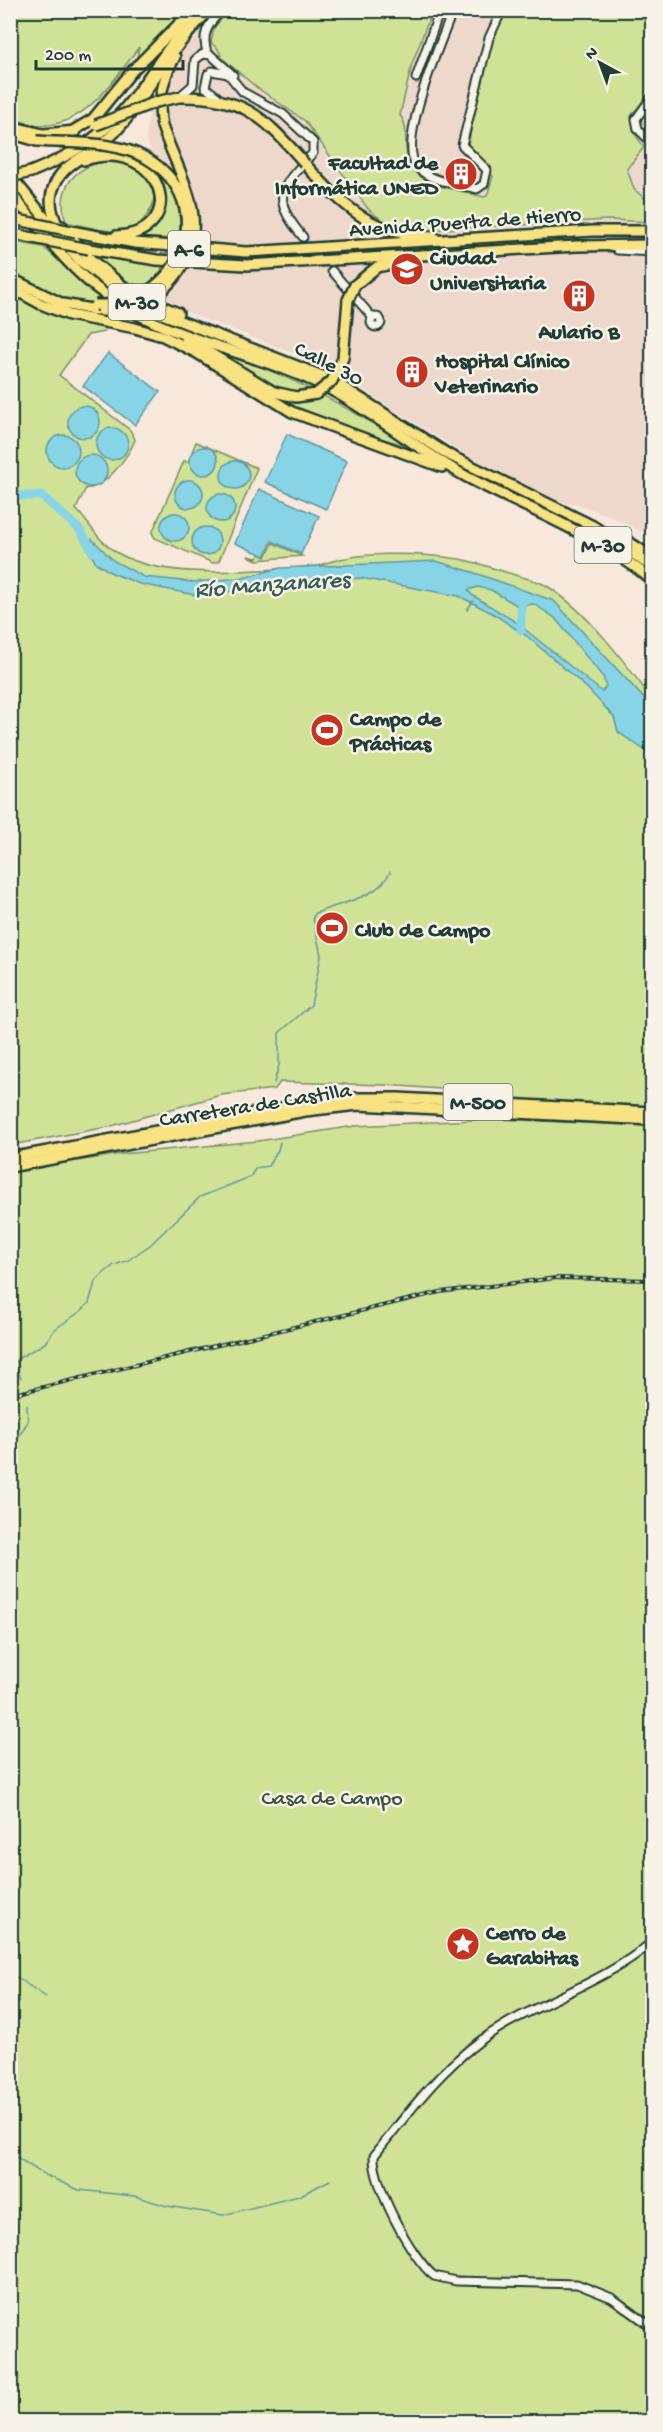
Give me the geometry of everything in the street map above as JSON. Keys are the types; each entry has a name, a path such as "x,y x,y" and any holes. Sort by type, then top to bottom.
{"highway":[{"path":"71,132 93,119 133,70 193,10"},
{"path":"10,176 32,172 72,153 101,132 120,114 157,62 201,10"},
{"path":"209,10 178,46 122,124 105,142 63,172 52,192 52,210 66,237 102,273 132,293 299,361 306,368"},
{"path":"10,277 61,298 96,308 118,310 152,298 171,283 188,254 194,224 192,207 162,126 160,106 164,84 174,59 215,10"},
{"path":"10,126 42,134 71,132 156,102 179,97 204,97 229,102 262,118 351,211 383,228 424,236 489,234 511,237"},
{"path":"10,133 37,141 103,145 136,154 163,171 181,201 185,221 184,241 175,266 166,278 136,298 96,308"},
{"path":"98,236 136,232 148,225 157,213 161,194 152,173 144,166 114,155 85,160 68,171 55,195 56,209 63,229 90,259 132,293"},
{"name":"Calle 30","path":"10,176 79,260 124,296 158,312 330,379 449,455 592,526 652,567"},
{"name":"Calle 30","path":"10,192 55,249 74,269 119,303 159,324 278,366 323,386 468,477 549,516"},
{"name":"A-6","path":"14,219 98,236"},
{"name":"Avenida Puerta de Hierro","path":"98,236 203,250 280,250 627,230 652,231"},
{"name":"Avenida Puerta de Hierro","path":"10,233 89,249 197,263 281,264 577,246 652,245"},
{"path":"577,246 592,251 617,250"},
{"path":"159,324 218,356 274,392 296,397 316,394 332,381 343,358 348,300 355,285 377,267 451,254"},
{"path":"10,287 41,304 69,315 163,336 197,353 292,412 468,477"},
{"path":"549,516 590,543"},
{"name":"M-30","path":"549,516 615,552 652,580"},
{"path":"592,526 609,530 652,557"},
{"name":"Carretera de Castilla","path":"10,1158 356,1098 398,1098 652,1112"},
{"name":"Carretera de Castilla","path":"304,1107 396,1105 652,1120"},
{"name":"Carretera de Castilla","path":"10,1167 257,1115"}],"street":[{"path":"222,10 204,33 204,43 211,56 229,69 250,96"},
{"path":"416,78 440,10"},
{"path":"453,10 422,91 411,150 418,168 430,176 477,189 484,184 485,168 463,150 462,145 489,38 502,10"},
{"path":"179,97 193,85 194,65 198,56 211,56"},
{"path":"211,56 210,72 205,82 208,91 229,102"},
{"path":"195,70 199,73 228,74 250,96 283,114 313,142 313,153 290,177 283,199 286,214 303,237"},
{"path":"652,97 636,119 638,129 652,142"},
{"path":"617,250 652,252"},
{"path":"332,271 373,318"},
{"path":"652,1942 621,1964 504,2025 455,2063 407,2112 374,2156 379,2181 397,2225 422,2263 437,2278 456,2281 577,2284 612,2298 652,2328"}],"shaded area":[{"name":"Ciudad Universitaria","path":"167,11 652,11 652,537 608,515 575,503 564,503 466,455 324,365 161,302 160,275 172,204 164,179 146,140 151,92 141,43"}],"green space":[{"path":"10,11 186,11 136,61 139,47 114,80 86,109 69,119 52,125 32,124 11,117"},
{"path":"228,11 432,11 412,64 400,115 406,131 407,158 421,174 435,181 435,185 484,197 487,196 493,176 490,174 491,168 467,149 491,40 506,11 652,11 652,90 631,116 634,133 644,147 627,169 634,189 652,205 652,222 608,220 426,230 409,229 388,222 368,209 305,121 256,87 222,58 218,49 211,43 214,28"},
{"path":"119,160 143,174 153,188 153,205 144,219 133,228 123,231 98,229 66,222 63,208 64,196 67,185 74,176 93,164"},
{"path":"148,167 165,182 176,198 180,216 178,239 131,237 162,209"},
{"path":"10,241 43,247 108,302 80,302 56,296 23,279 11,271"},
{"path":"94,257 162,264 160,281 148,289 127,281"},
{"name":"Club de Campo","path":"10,290 37,308 107,325 104,332 88,335 59,375 130,430 135,439 122,462 108,478 100,484 86,488 76,509 99,538 116,552 137,562 161,568 214,572 319,566 350,557 388,554 426,555 466,560 534,581 562,596 604,638 629,669 652,699 652,1107 499,1099 482,1092 385,1085 280,1082 275,1089 221,1095 108,1127 11,1145"},
{"path":"223,353 295,381 362,417 406,445 332,424 298,410 265,390"},
{"path":"196,442 257,468 219,561 213,563 155,538 152,533 184,461 188,462"},
{"path":"273,543 302,556 257,560 248,556 257,558 260,554 266,557"},
{"name":"Casa de Campo","path":"493,1119 652,1126 652,2421 11,2421 11,1171 122,1154 258,1141 355,1126"}],"water":[{"path":"108,353 160,392 135,425 83,386"},
{"path":"84,406 95,411 100,422 95,433 84,438 73,433 68,422 73,411"},
{"path":"112,428 123,433 128,444 123,455 112,460 101,455 96,444 101,433"},
{"path":"287,434 347,461 326,509 265,482"},
{"path":"63,435 74,440 79,451 74,462 63,467 52,462 47,451 52,440"},
{"path":"204,447 214,451 218,461 214,471 204,475 194,471 190,461 194,451"},
{"path":"91,455 102,460 107,471 102,482 91,487 80,482 75,471 80,460"},
{"path":"235,461 245,465 249,475 245,485 235,489 225,485 221,475 225,465"},
{"path":"189,480 199,484 203,494 199,504 189,508 179,504 175,494 179,484"},
{"path":"259,489 319,516 301,554 272,541 265,556 235,543"},
{"path":"221,494 231,498 235,508 231,518 221,522 211,518 207,508 211,498"},
{"path":"175,513 185,517 189,527 185,537 175,541 165,537 161,527 165,517"},
{"path":"206,527 216,531 220,541 216,551 206,555 196,551 192,541 196,531"},
{"path":"92,539 114,561 144,577 193,582 242,578 280,568 436,561 554,601 652,707 652,755 618,732 614,717 588,689 528,637 492,613 459,596 360,578 195,595 140,584 112,573 96,563 86,547","holes":["478,587 491,590 518,606 534,604 555,618 603,677 606,686 602,692 516,622 472,595 468,590"]}],"waterway":[{"name":"Río Manzanares","path":"10,492 22,496 42,496 80,530 93,552"},
{"name":"Río Manzanares","path":"521,595 521,630"},
{"path":"467,610 473,601"},
{"path":"274,1083 279,1065 279,1033 311,1005 321,956 313,917 316,913 368,894 377,888 390,872"},
{"path":"21,1378 15,1365 17,1359 45,1343 54,1330 81,1311 89,1303 95,1282 104,1273 150,1245 200,1197 250,1177 256,1168 268,1166 280,1142"},
{"path":"10,1452 28,1421 27,1405"},
{"path":"10,1973 46,1997"},
{"path":"10,2153 43,2174 79,2190 134,2196 167,2206 223,2215 299,2196 330,2180"}],"tunnel":[{"path":"303,237 332,271"}],"railway":[{"path":"10,1395 440,1292 556,1278 652,1280"}],"place":[{"name":"Facultad de Informática UNED","path":"461,174"},
{"name":"Ciudad Universitaria","path":"407,269"},
{"name":"Aulario B","path":"579,296"},
{"name":"Hospital Clínico Veterinario","path":"412,372"},
{"name":"Campo de Prácticas","path":"327,730"},
{"name":"Club de Campo","path":"332,928"},
{"name":"Cerro de Garabitas","path":"463,1944"}]}
